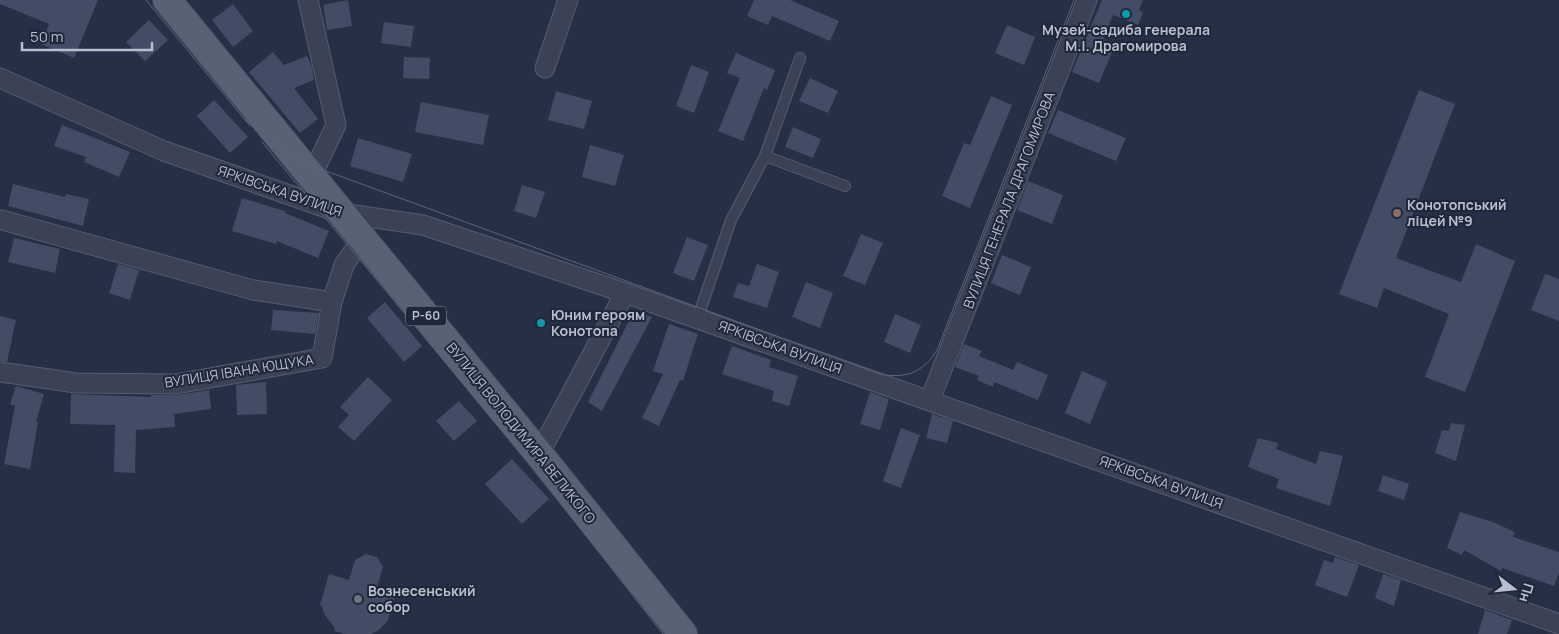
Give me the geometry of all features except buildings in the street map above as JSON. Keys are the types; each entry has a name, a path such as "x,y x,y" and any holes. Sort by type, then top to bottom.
{"main road":[{"name":"ВУЛИЦЯ ВОЛОДИМИРА ВЕЛИКОГО","path":"167,0 539,454 683,634"}],"street":[{"path":"308,0 336,126 311,177"},
{"path":"545,68 568,0"},
{"name":"ВУЛИЦЯ ГЕНЕРАЛА ДРАГОМИРОВА","path":"930,400 1087,0"},
{"name":"ЯРКІВСЬКА ВУЛИЦЯ","path":"0,78 164,151 341,213 423,225 698,317 1559,624"},
{"path":"2,220 253,290 332,302"},
{"name":"ВУЛИЦЯ ІВАНА ЮЩУКА","path":"0,372 76,383 176,384 322,358 332,302 344,265 362,239"},
{"path":"539,454 625,293"}],"lane":[{"path":"698,317 731,220 765,156 800,58"},
{"path":"765,156 844,186"}],"tram line":[{"path":"146,0 250,126"},
{"path":"246,120 277,148 307,164 880,374 905,375 926,364 937,350 1074,0"},
{"path":"262,142 534,469 663,634"}],"place":[{"name":"Музей-садиба генерала М.І. Драгомирова","path":"1126,14"},
{"name":"Конотопський ліцей №9","path":"1397,213"},
{"name":"Юним героям Конотопа","path":"541,323"},
{"name":"Вознесенський собор","path":"358,599"}]}
